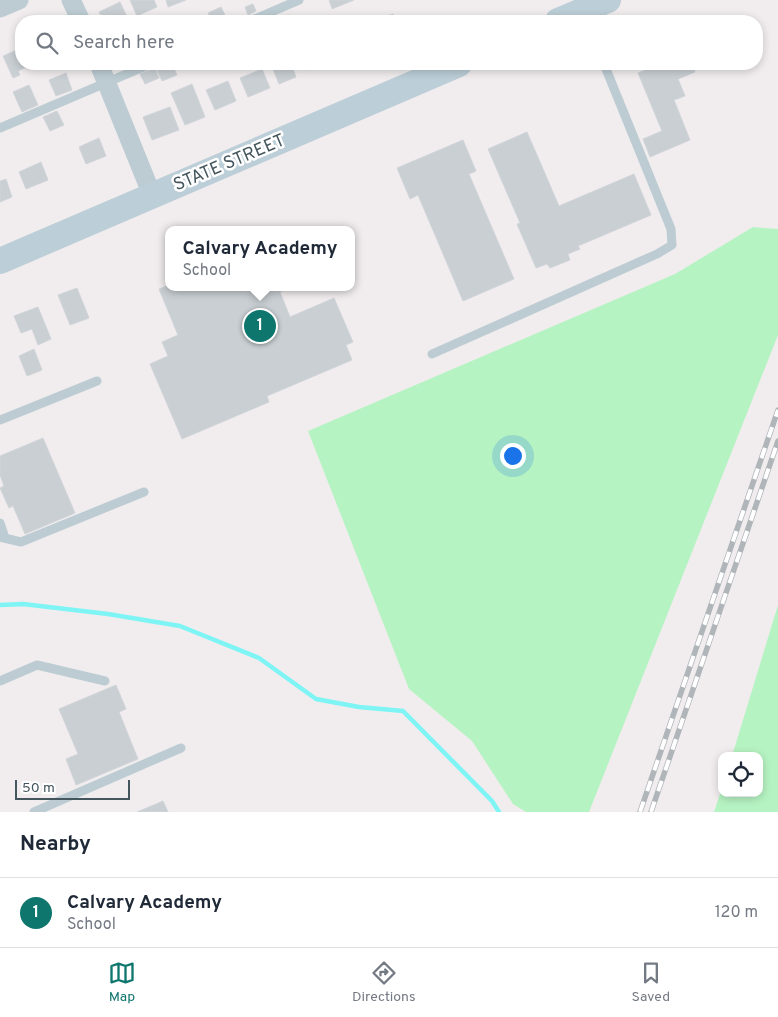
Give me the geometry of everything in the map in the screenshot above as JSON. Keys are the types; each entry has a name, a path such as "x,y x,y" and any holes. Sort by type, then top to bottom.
{"street":[{"path":"0,8 19,0"},
{"path":"72,0 78,15"},
{"path":"574,14 608,0"},
{"path":"101,70 152,195"},
{"name":"STATE STREET","path":"0,261 445,70"}],"lane":[{"path":"264,15 299,0"},
{"path":"0,128 136,70"},
{"path":"432,354 657,254 672,245 671,229 606,70"},
{"path":"0,420 97,381"},
{"path":"0,523 3,538 21,542 144,492"},
{"path":"0,681 37,665 105,681"},
{"path":"34,812 181,748"}],"green space":[{"path":"753,227 778,229 778,335 589,812 526,812 513,804 472,741 409,689 308,431 675,274"},
{"path":"778,605 778,812 714,812 719,797 763,797 763,752 733,752"}],"building":[{"path":"130,0 154,0 157,7 137,15"},
{"path":"166,0 186,0 168,7"},
{"path":"329,0 354,0 332,9"},
{"path":"120,2 126,15 101,15 99,12"},
{"path":"253,4 256,11 248,15 245,7"},
{"path":"221,7 225,15 209,15 208,13"},
{"path":"15,51 15,70 20,70 18,71 20,75 13,78 3,56"},
{"path":"156,70 159,78 145,84 140,74"},
{"path":"157,70 175,70 177,75 162,81"},
{"path":"262,70 270,88 248,97 240,78"},
{"path":"273,70 293,70 296,77 279,84"},
{"path":"645,70 694,70 695,72 678,79 685,96 674,100 690,140 650,157 643,139 662,131 638,73"},
{"path":"66,73 72,90 56,96 49,80"},
{"path":"228,81 236,101 215,110 206,90"},
{"path":"192,84 205,117 185,125 171,93"},
{"path":"29,85 38,105 22,112 13,92"},
{"path":"170,107 179,130 152,140 143,117"},
{"path":"57,111 64,125 50,131 43,117"},
{"path":"527,132 559,206 634,174 651,215 578,246 580,249 568,254 570,260 550,268 547,264 536,268 517,224 520,223 488,149"},
{"path":"99,138 106,156 86,164 79,147"},
{"path":"463,140 476,171 469,174 514,279 463,301 418,195 410,199 397,168"},
{"path":"41,162 48,180 26,189 19,172"},
{"path":"6,179 12,197 0,202 0,181"},
{"path":"165,287 165,291 282,291 280,292 290,317 334,298 353,342 346,345 352,360 267,396 269,402 182,439 150,364 168,356 162,342 178,335 159,289"},
{"path":"77,288 89,318 70,325 58,295"},
{"path":"38,307 51,339 38,345 32,329 21,333 14,316"},
{"path":"34,349 42,370 27,376 19,356"},
{"path":"43,438 75,513 25,534 13,506 9,508 0,488 4,486 0,475 0,456"},
{"path":"116,685 126,709 119,712 138,759 76,785 66,759 78,754 59,709"},
{"path":"163,801 168,812 137,812"}],"waterway":[{"path":"0,605 23,604 108,614 180,626 259,658 316,699 359,707 403,711 492,801 499,812"}],"railway":[{"path":"640,812 778,410"},
{"path":"651,812 778,441"}],"place":[{"name":"Calvary Academy","path":"260,326"}]}
